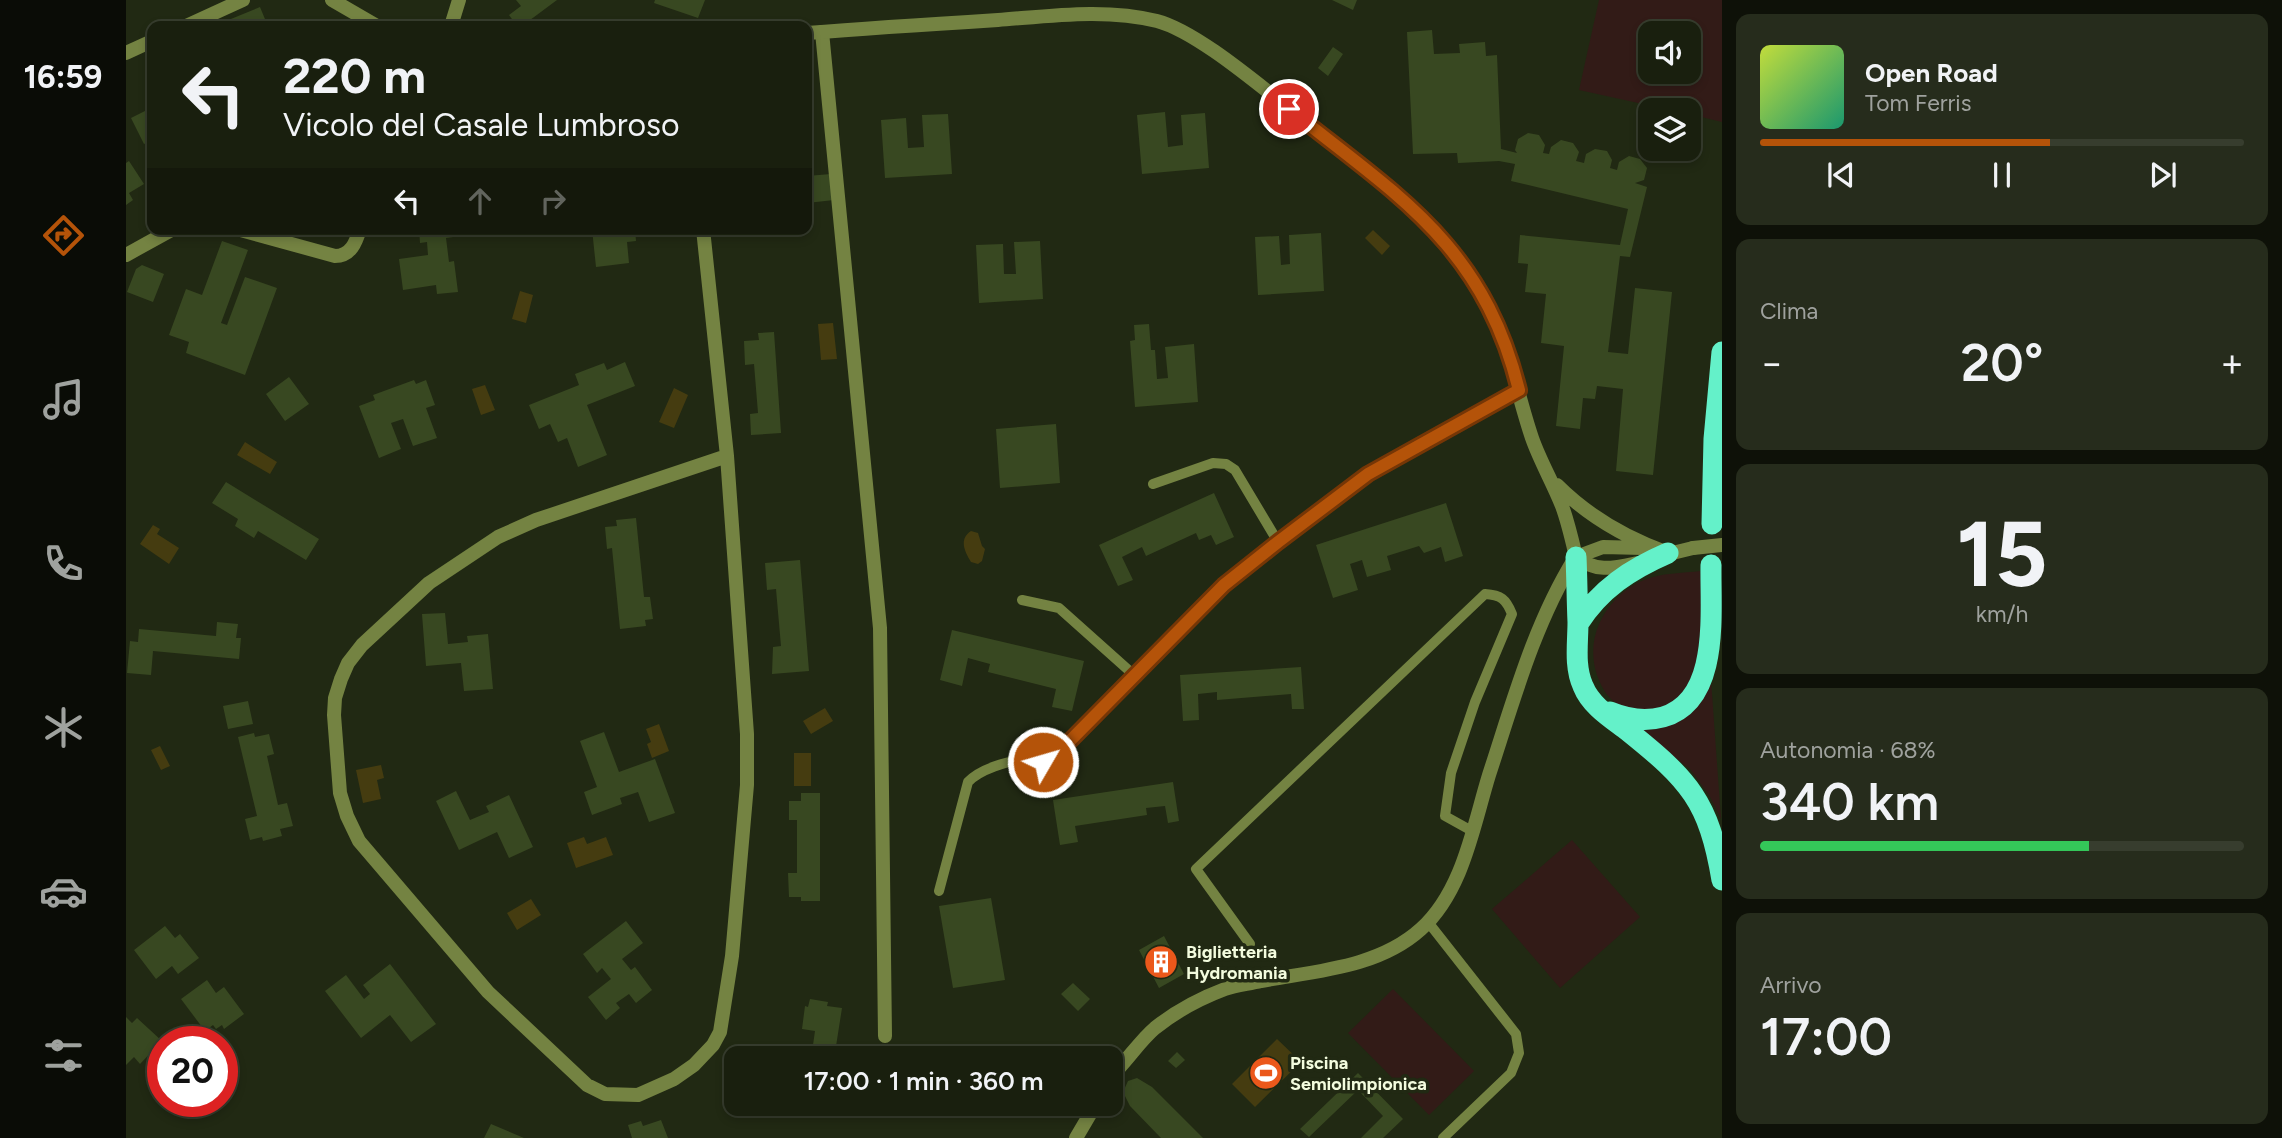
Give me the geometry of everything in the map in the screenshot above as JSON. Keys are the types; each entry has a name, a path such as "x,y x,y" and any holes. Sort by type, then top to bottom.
{"highway":[{"path":"1712,524 1714,439 1722,352"},
{"path":"1578,624 1613,583 1668,553"},
{"path":"1576,557 1578,673 1583,687 1593,702 1674,770 1692,790 1709,823 1722,880"},
{"path":"1593,702 1616,714 1643,719 1672,713 1688,702 1703,677 1709,647 1711,565"}],"street":[{"path":"197,21 243,0"},
{"path":"332,0 368,21"},
{"path":"453,21 459,0"},
{"path":"812,33 1094,14 1146,19 1182,31 1289,109 1405,201 1436,231 1466,269 1489,307 1504,343 1534,443 1566,516 1576,557 1591,567 1609,569 1668,553 1722,545"},
{"path":"822,32 880,628 885,1036"},
{"path":"126,53 147,43"},
{"path":"126,255 162,235"},
{"path":"258,235 330,256 341,256 353,247 358,235"},
{"path":"704,235 727,456 747,734 748,775 732,956 720,1030 711,1048 674,1079 638,1095 605,1094 582,1081 498,1004 359,841 340,793 335,698 348,663 362,645 429,583 489,542 536,520 727,456"},
{"path":"1550,479 1600,521 1668,553"},
{"path":"1123,1065 1155,1028 1189,1005 1226,988 1348,966 1387,951 1420,930 1450,894 1519,683 1556,590 1576,557 1596,548 1618,545 1668,553"},
{"path":"1076,1138 1089,1116"}],"lane":[{"path":"939,891 968,782 978,772 1023,759 1043,762 1053,758 1224,585 1278,542 1368,474 1519,390"},
{"path":"1153,484 1213,463 1226,464 1234,470 1278,542"},
{"path":"1250,944 1196,869 1485,594 1499,595 1507,602 1512,614 1475,702 1451,773 1445,816 1472,831"},
{"path":"1021,600 1059,608 1135,675"},
{"path":"1428,922 1516,1034 1519,1053 1511,1073 1443,1138"}],"shaded area":[{"path":"1599,0 1722,0 1722,122 1701,117 1701,98 1638,98 1638,103 1579,90"},
{"path":"1373,230 1390,246 1382,255 1365,238"},
{"path":"520,291 533,295 526,323 512,319"},
{"path":"833,323 837,359 821,360 818,324"},
{"path":"485,385 495,410 481,415 472,389"},
{"path":"674,388 688,395 674,428 659,422"},
{"path":"245,442 277,462 270,474 237,455"},
{"path":"153,525 160,529 157,534 179,548 169,564 140,544"},
{"path":"971,531 978,533 985,549 982,561 978,564 971,562 964,545 967,534"},
{"path":"1701,571 1701,654 1688,688 1674,701 1656,709 1637,711 1618,704 1602,687 1594,661 1596,632 1601,619 1619,596 1644,580"},
{"path":"1711,680 1721,819 1709,795 1690,769 1635,727"},
{"path":"825,708 833,721 811,734 803,721"},
{"path":"659,724 669,751 652,758 647,744 651,742 646,729"},
{"path":"160,746 170,766 161,770 151,750"},
{"path":"794,753 811,753 811,786 794,786"},
{"path":"381,765 384,778 377,780 381,799 363,803 356,770"},
{"path":"584,837 587,844 606,837 613,855 576,868 567,843"},
{"path":"1572,840 1640,917 1560,988 1492,909"},
{"path":"531,899 541,915 517,930 507,913"},
{"path":"1393,989 1474,1071 1429,1115 1348,1033"},
{"name":"Piscina Semiolimpionica","path":"1277,1039 1301,1062 1255,1107 1232,1084"}],"building":[{"path":"516,0 557,0 529,21 513,21 509,15 521,6"},
{"path":"655,0 705,0 698,18 654,3"},
{"path":"1332,0 1357,0 1353,10"},
{"path":"260,7 266,21 226,21"},
{"path":"1432,30 1434,54 1460,53 1459,44 1485,42 1486,56 1497,55 1501,149 1517,153 1515,150 1518,139 1528,133 1539,135 1545,145 1543,153 1549,154 1551,147 1561,140 1573,143 1579,152 1576,161 1584,163 1586,154 1595,149 1607,151 1612,160 1610,168 1617,170 1619,162 1629,156 1638,158 1647,168 1644,180 1635,183 1647,187 1630,257 1620,256 1608,352 1628,354 1635,288 1672,292 1653,475 1616,471 1623,389 1597,386 1595,399 1583,398 1580,429 1556,426 1564,346 1541,343 1546,294 1525,292 1528,264 1518,263 1520,235 1620,245 1628,209 1511,181 1515,164 1499,161 1458,163 1457,153 1413,154 1407,32"},
{"path":"1333,47 1343,54 1328,76 1318,68"},
{"path":"147,110 147,142 144,144 131,118"},
{"path":"1165,112 1168,147 1183,145 1181,115 1205,113 1209,168 1142,174 1137,115"},
{"path":"948,114 952,174 885,178 881,120 906,118 908,148 924,147 922,115"},
{"path":"129,161 144,184 129,193 133,200 126,205 126,163"},
{"path":"831,174 834,200 812,202 812,176"},
{"path":"1321,233 1324,291 1258,295 1255,237 1279,236 1281,265 1290,264 1289,235"},
{"path":"419,235 468,235 446,238 449,262 454,261 458,292 437,294 436,285 403,290 399,259 428,255 427,242 420,243"},
{"path":"593,235 636,235 636,241 627,242 629,263 596,267"},
{"path":"222,241 248,250 221,323 227,325 245,277 277,288 245,375 186,353 189,342 169,335 186,289 202,295"},
{"path":"1040,241 1043,299 979,303 976,245 1003,244 1004,274 1016,274 1014,242"},
{"path":"142,265 164,274 153,302 127,292 136,269"},
{"path":"1149,324 1151,350 1155,350 1157,379 1168,378 1165,347 1194,344 1198,402 1135,407 1130,341 1135,340 1134,325"},
{"path":"774,332 781,433 751,435 750,414 758,413 754,364 745,365 744,341 759,340 758,333"},
{"path":"625,362 635,386 587,405 607,455 578,467 567,438 558,442 550,424 539,429 529,405 579,385 575,374 604,363 607,370"},
{"path":"289,377 309,404 285,421 266,394"},
{"path":"414,380 416,384 426,380 435,405 426,408 437,438 413,446 403,419 391,423 401,449 379,458 359,406 375,400 373,395"},
{"path":"1056,424 1060,483 1000,488 996,429"},
{"path":"226,482 319,539 306,560 258,531 254,538 235,526 238,519 212,503"},
{"path":"1214,493 1234,537 1216,545 1211,535 1199,540 1196,533 1146,556 1142,547 1122,557 1133,580 1118,586 1099,545"},
{"path":"1446,503 1463,556 1445,562 1441,547 1424,553 1419,546 1387,556 1391,570 1367,577 1362,560 1350,564 1358,590 1333,598 1316,545"},
{"path":"636,518 644,597 650,597 653,619 645,620 646,626 620,629 612,548 607,549 605,527 617,526 616,520"},
{"path":"800,560 809,671 772,674 773,647 781,646 776,589 767,590 765,563"},
{"path":"445,613 448,644 468,642 467,636 488,634 493,689 464,691 461,663 426,666 422,614"},
{"path":"217,622 238,624 236,638 241,638 239,659 153,651 151,675 127,673 130,641 138,642 139,629 216,636"},
{"path":"952,630 1084,661 1072,711 1052,707 1056,689 988,672 990,664 968,658 962,686 940,680"},
{"path":"1301,667 1304,709 1292,709 1291,694 1217,700 1217,692 1198,694 1199,720 1183,721 1180,675"},
{"path":"248,701 253,724 228,729 223,706"},
{"path":"604,732 619,772 655,759 675,813 649,822 638,792 620,798 622,804 592,815 584,792 597,787 580,741"},
{"path":"254,733 255,737 269,734 274,754 267,756 278,805 287,803 293,826 280,829 282,836 263,841 262,837 250,840 245,819 257,816 238,737"},
{"path":"1173,782 1179,821 1168,823 1165,806 1146,808 1147,815 1075,826 1078,842 1060,845 1053,800"},
{"path":"456,791 470,820 489,812 486,806 509,795 533,847 509,858 497,832 459,850 436,801"},
{"path":"801,793 820,793 820,901 801,901 801,897 789,897 788,873 797,873 797,820 789,820 789,801 801,801"},
{"path":"991,898 1005,980 953,988 939,906"},
{"path":"626,921 643,943 622,959 631,970 635,967 652,990 636,1003 629,994 616,1003 620,1008 606,1020 588,997 611,979 602,968 597,973 583,954"},
{"path":"165,926 175,938 180,934 199,958 178,974 172,966 156,979 134,950"},
{"name":"Biglietteria Hydromania","path":"1164,936 1184,974 1159,988 1139,950"},
{"path":"390,964 436,1024 411,1042 390,1015 361,1038 325,991 346,975 364,999 370,994 363,985"},
{"path":"207,980 216,993 224,987 244,1014 228,1026 201,1026 181,999"},
{"path":"1073,983 1090,999 1078,1011 1061,994"},
{"path":"810,999 828,1002 827,1006 842,1008 836,1046 813,1046 815,1031 802,1029 805,1006 808,1007"},
{"path":"126,1017 132,1023 137,1018 147,1027 147,1057 140,1064 134,1057 126,1065"},
{"path":"1177,1052 1185,1060 1176,1068 1168,1061"},
{"path":"1358,1073 1403,1119 1383,1138 1361,1138 1383,1116 1358,1090 1309,1137 1300,1129"},
{"path":"1137,1078 1152,1087 1203,1138 1161,1138 1130,1106 1123,1092 1128,1081"},
{"path":"661,1120 668,1138 632,1138 628,1125 641,1121 643,1126"},
{"path":"491,1124 524,1138 484,1138"}],"place":[{"name":"Biglietteria Hydromania","path":"1161,962"},
{"name":"Piscina Semiolimpionica","path":"1266,1073"}],"route":[{"path":"1043,762 1053,758 1224,585 1278,542 1368,474 1519,390 1493,314 1450,247 1405,201 1289,109"}]}
